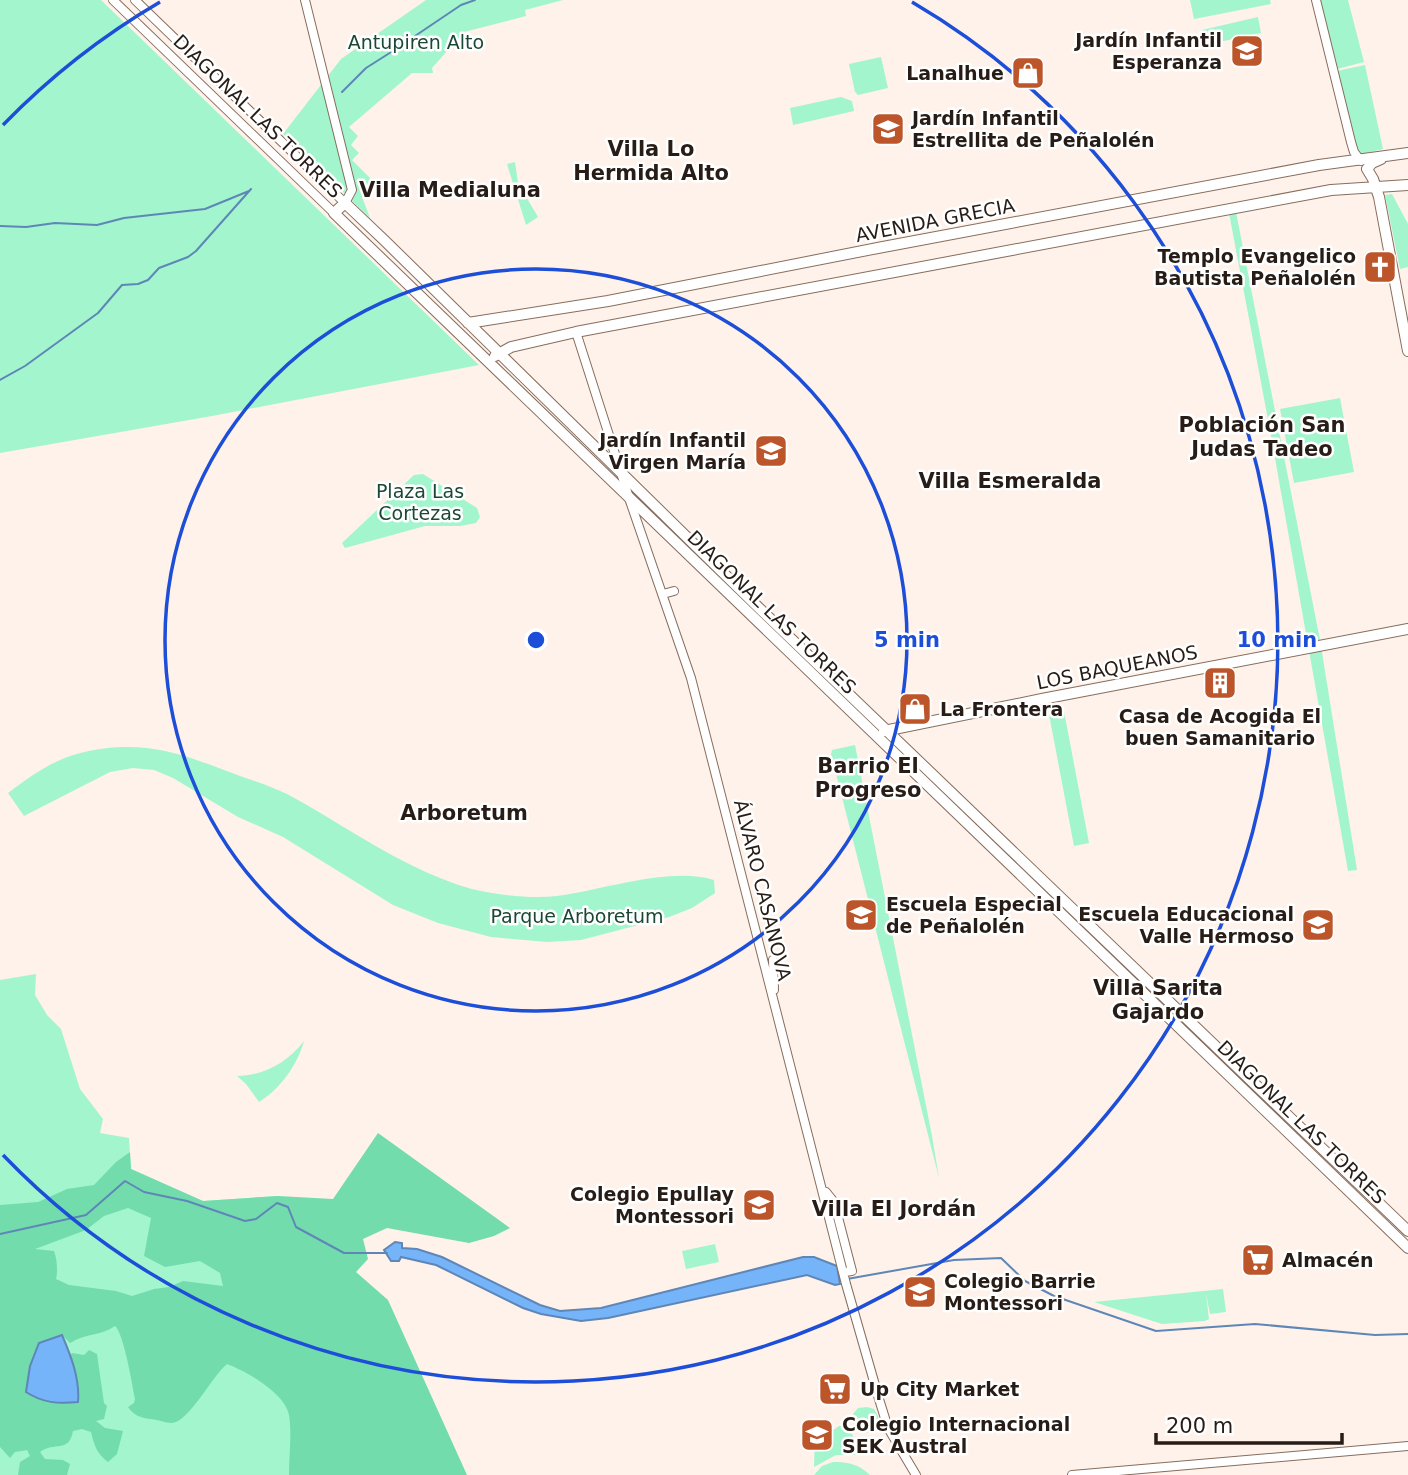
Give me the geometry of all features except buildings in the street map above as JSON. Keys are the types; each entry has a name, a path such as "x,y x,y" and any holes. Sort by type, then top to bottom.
{"main road":[{"path":"1405,153 1372,163 1367,169 1377,189 1408,351"},
{"name":"AVENIDA GRECIA","path":"468,323 608,301 883,247 1358,159 1405,153"},
{"path":"486,361 511,347 576,332 1331,190 1408,185"},
{"path":"334,213 345,203"},
{"name":"DIAGONAL LAS TORRES","path":"345,203 622,474 1408,1231"},
{"name":"DIAGONAL LAS TORRES","path":"334,213 1408,1248"},
{"name":"LOS BAQUEANOS","path":"874,734 1408,629"}],"street":[{"name":"DIAGONAL LAS TORRES","path":"113,0 334,213"},
{"name":"DIAGONAL LAS TORRES","path":"135,0 345,203"},
{"path":"305,0 352,190 345,203"},
{"path":"1315,0 1351,142 1358,159 1367,169"},
{"path":"244,106 246,130"},
{"name":"ÁLVARO CASANOVA","path":"576,332 694,690 774,1003 888,1428 916,1475"},
{"path":"663,594 674,591"},
{"path":"773,960 774,1003"},
{"name":"ÁLVARO CASANOVA","path":"824,1190 834,1202 847,1276"},
{"path":"1072,1475 1408,1446"},
{"name":"ÁLVARO CASANOVA","path":"905,1458 908,1475"}],"green space":[{"path":"0,0 101,0 479,365 0,453"},
{"name":"Antupiren Alto","path":"426,0 563,0 525,10 526,16 464,32 432,68 433,73 412,73 349,127 358,136 351,145 359,153 352,160 375,183 362,197 370,218 283,134 341,59"},
{"path":"1190,0 1270,0 1271,4 1194,19"},
{"path":"1319,0 1348,0 1364,62 1337,69"},
{"path":"1258,17 1261,33 1205,45 1202,30"},
{"path":"881,57 888,88 858,95 849,64"},
{"path":"1365,65 1383,149 1358,155 1337,71"},
{"path":"841,97 852,101 854,111 793,125 790,108"},
{"path":"515,162 518,183 538,217 526,225 507,164"},
{"path":"1392,194 1408,224 1408,267 1400,269 1385,195"},
{"path":"1236,212 1320,640 1357,870 1348,871 1229,213"},
{"path":"1340,398 1354,472 1294,483 1280,409"},
{"name":"Plaza Las Cortezas","path":"423,474 477,508 480,517 476,523 425,526 345,548 342,543 414,475"},
{"path":"1063,706 1089,843 1074,846 1048,709"},
{"path":"855,745 939,1178 831,754 832,750"},
{"name":"Parque Arboretum","path":"121,747 149,748 174,753 271,787 382,850 426,872 472,889 514,896 547,897 657,877 697,876 714,880 715,893 692,908 669,917 581,940 547,942 491,937 438,923 393,905 283,837 238,817 173,778 154,770 133,768 110,772 24,816 8,793 60,760 87,751"},
{"path":"36,974 35,995 47,1015 61,1029 80,1089 103,1119 100,1133 129,1138 131,1169 203,1201 278,1196 417,1475 0,1475 0,980"},
{"path":"304,1041 287,1076 259,1102 237,1076 257,1073 275,1066 290,1056"},
{"path":"378,1133 510,1228 469,1243 387,1228 363,1239 368,1259 356,1272 388,1300 467,1475 289,1475 290,1430 286,1407 264,1384 227,1364 179,1421 169,1423 140,1417 128,1407 135,1399 124,1349 115,1326 70,1343 62,1335 79,1393 70,1356 72,1353 84,1355 89,1350 97,1354 104,1403 107,1406 104,1419 96,1421 105,1428 123,1431 117,1454 108,1462 96,1449 91,1432 82,1429 73,1431 71,1438 64,1445 40,1452 45,1459 63,1460 70,1464 67,1475 18,1475 20,1462 30,1456 27,1450 15,1452 10,1458 0,1447 0,1205 38,1202 67,1189 94,1185 130,1152 131,1169 203,1201 278,1196 333,1199","holes":["128,1208 151,1218 144,1256 165,1267 200,1261 220,1273 223,1286 183,1281 132,1296 116,1291 69,1285 56,1279 54,1251 35,1249 86,1230 104,1216"]},
{"path":"715,1244 719,1262 686,1269 682,1251"},
{"path":"1223,1289 1226,1312 1210,1314 1206,1294 1209,1319 1205,1321 1162,1324 1094,1302"},
{"path":"858,1408 874,1409 881,1430 864,1433 853,1414"},
{"path":"839,1426 850,1426 858,1455 836,1455 814,1467 815,1434 829,1433"},
{"path":"833,1462 853,1464 870,1475 814,1475 822,1466"}],"water":[{"path":"395,1242 402,1243 402,1248 417,1249 442,1257 540,1305 560,1311 601,1308 803,1257 814,1257 837,1266 840,1284 835,1285 807,1275 608,1318 581,1321 523,1308 436,1265 401,1257 399,1261 391,1261 384,1250"},
{"path":"62,1335 72,1359 78,1402 51,1402 26,1392 30,1366 39,1343"}],"waterway":[{"path":"415,36 461,5 475,0"},
{"path":"342,92 366,68 407,42"},
{"path":"0,380 25,366 98,313 122,285 148,280 159,268 188,257 196,251 251,189"},
{"path":"0,226 26,227 55,223 97,225 124,218 205,209 249,191"},
{"path":"0,1234 86,1215 125,1181 144,1192 187,1201 245,1221 256,1219 277,1203 288,1207 296,1227 344,1253 387,1253"},
{"path":"847,1279 954,1260 1001,1258 1025,1281 1054,1296 1156,1331 1255,1324 1375,1335 1408,1334"}],"place":[{"name":"Jardín Infantil Esperanza","path":"1247,51"},
{"name":"Lanalhue","path":"1028,73"},
{"name":"Jardín Infantil Estrellita de Peñalolén","path":"888,129"},
{"name":"Templo Evangelico Bautista Peñalolén","path":"1380,267"},
{"name":"Jardín Infantil Virgen María","path":"771,451"},
{"name":"Casa de Acogida El buen Samanitario","path":"1220,683"},
{"name":"La Frontera","path":"915,709"},
{"name":"Escuela Especial de Peñalolén","path":"861,915"},
{"name":"Escuela Educacional Valle Hermoso","path":"1318,925"},
{"name":"Colegio Epullay Montessori","path":"759,1205"},
{"name":"Almacén","path":"1258,1260"},
{"name":"Colegio Barrie Montessori","path":"920,1292"},
{"name":"Up City Market","path":"835,1389"},
{"name":"Colegio Internacional SEK Austral","path":"817,1435"}],"district":[{"name":"Villa Lo Hermida Alto","path":"651,161"},
{"name":"Villa Medialuna","path":"450,190"},
{"name":"Población San Judas Tadeo","path":"1262,437"},
{"name":"Villa Esmeralda","path":"1010,481"},
{"name":"Barrio El Progreso","path":"868,778"},
{"name":"Arboretum","path":"464,813"},
{"name":"Villa Sarita Gajardo","path":"1158,1000"},
{"name":"Villa El Jordán","path":"894,1209"}]}
